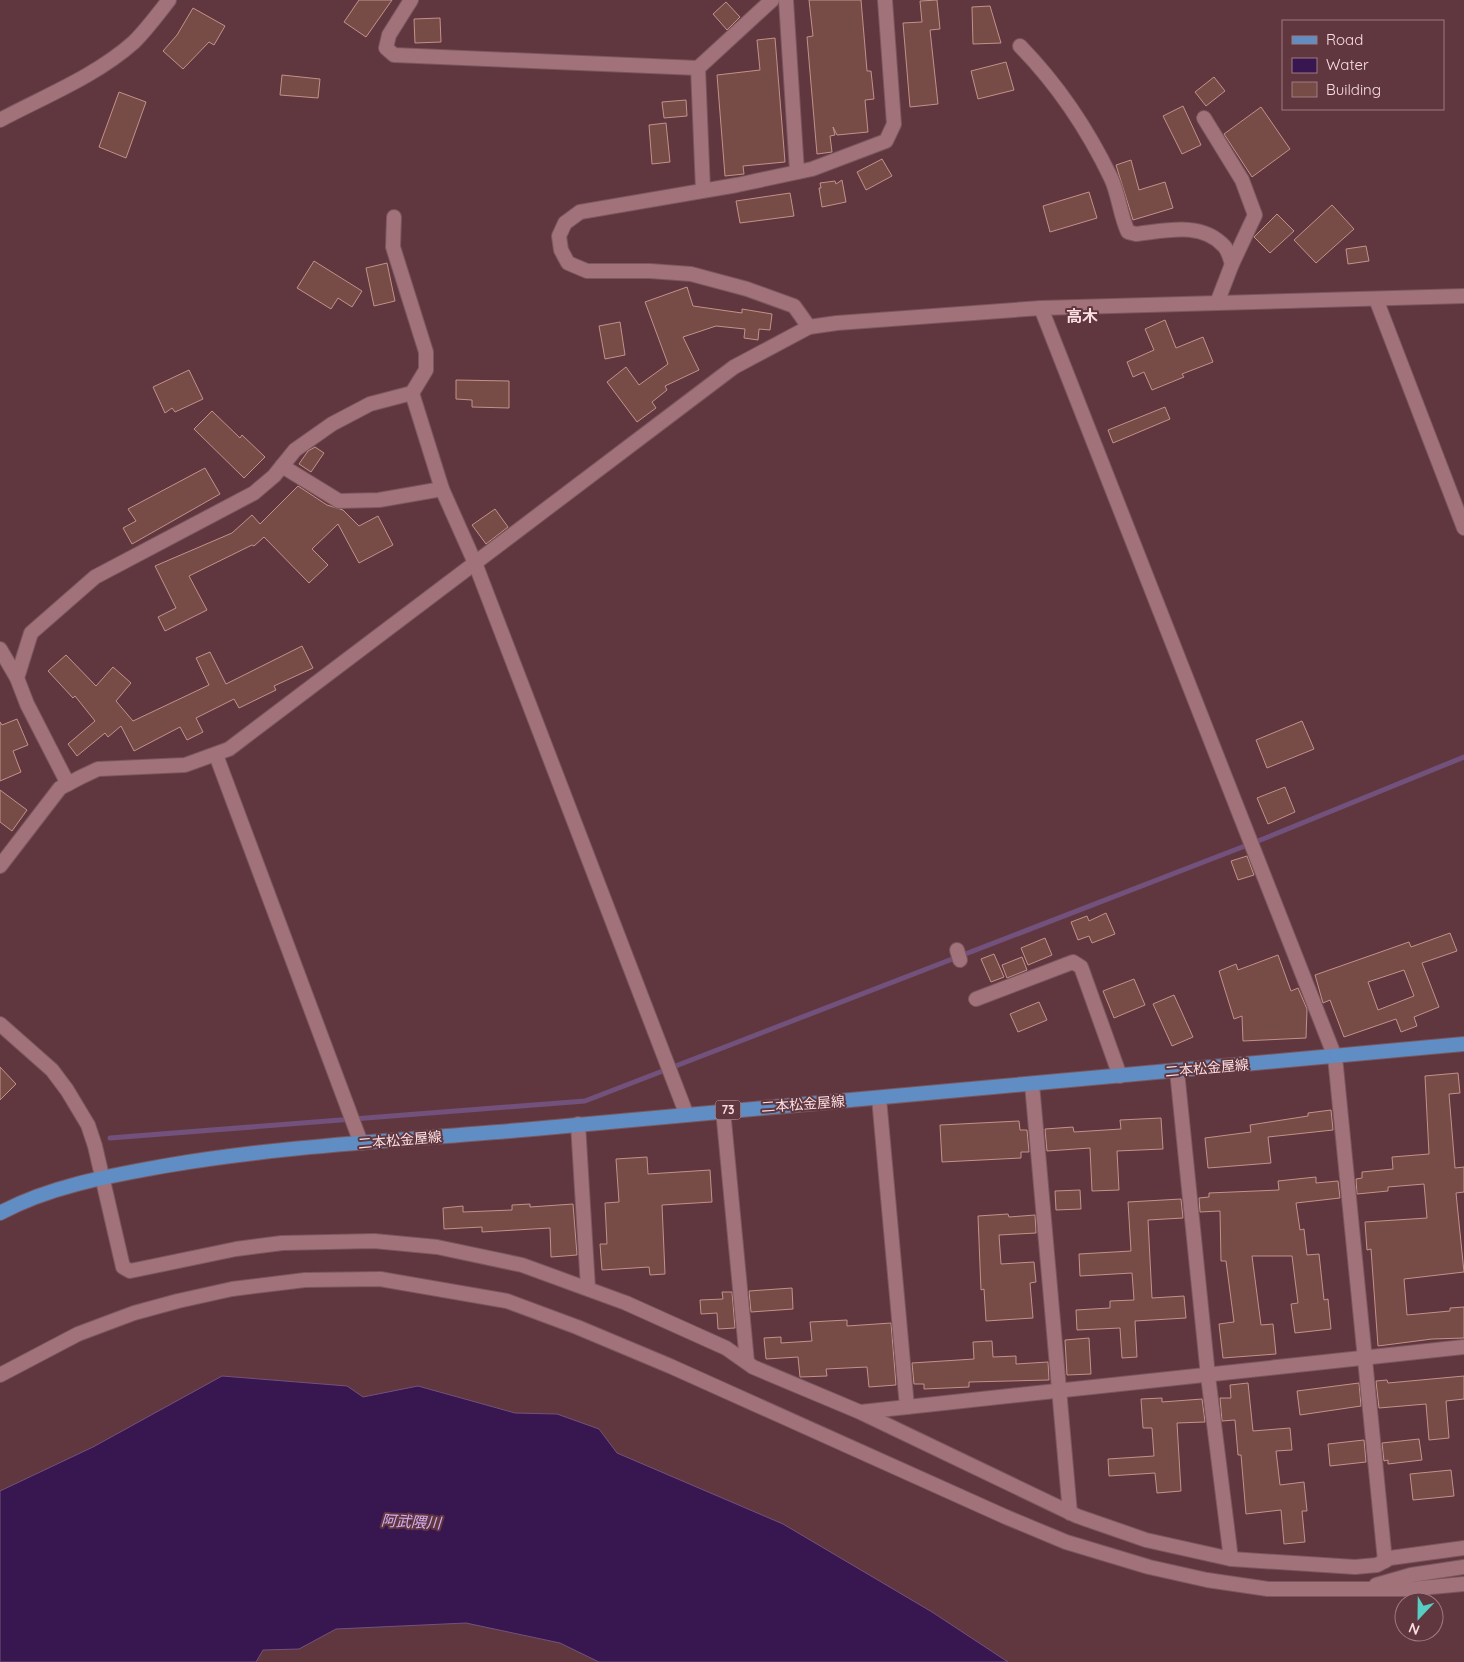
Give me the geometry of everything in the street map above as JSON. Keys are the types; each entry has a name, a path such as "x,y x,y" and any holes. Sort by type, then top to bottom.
{"main road":[{"name":"二本松金屋線","path":"0,1213 101,1177 359,1137 578,1124 1464,1044"}],"street":[{"path":"0,120 87,75 114,58 134,41 169,0"},
{"path":"411,0 387,39 386,48 394,55 698,68 772,0"},
{"path":"786,0 797,172"},
{"path":"809,327 794,306 747,289 691,274 650,271 587,271 568,263 561,250 559,236 565,223 580,212 797,172 886,141 894,124 885,0"},
{"path":"1020,46 1038,64 1065,100 1111,178 1128,232 1136,234 1190,228 1215,239 1226,247 1232,264"},
{"path":"698,68 703,190"},
{"path":"1204,118 1242,180 1255,215 1232,264 1217,303"},
{"path":"17,678 31,633 95,577 254,493 282,466 295,450 332,424 370,404 412,393 426,370 426,352 394,247 394,217"},
{"path":"0,866 60,788 98,769 185,765 216,755 241,741 734,367 809,327 1041,308 1464,296"},
{"path":"1376,298 1464,528"},
{"path":"1041,308 1335,1056 1385,1561"},
{"path":"412,393 442,489 475,563 668,1060 686,1113"},
{"path":"282,466 339,501 380,500 442,489"},
{"path":"0,649 17,678 27,704 68,784"},
{"path":"216,755 359,1137"},
{"path":"976,999 1072,962 1081,967 1120,1076"},
{"path":"0,1024 52,1070 67,1090 90,1132 96,1146 101,1177 123,1267 130,1271 236,1249 282,1242 374,1241 438,1247 522,1265 626,1302 726,1348 747,1362 860,1412 1070,1513 1146,1540 1231,1559 1355,1567 1376,1565 1390,1558 1464,1548"},
{"path":"1177,1071 1208,1376 1231,1559"},
{"path":"1032,1084 1070,1513"},
{"path":"879,1098 907,1407"},
{"path":"724,1110 747,1362"},
{"path":"578,1124 588,1288"},
{"path":"0,1375 78,1334 178,1301 232,1289 305,1280 380,1279 507,1301 577,1327 670,1366 899,1470 1066,1542 1149,1567 1207,1580 1268,1589 1410,1589 1464,1584"},
{"path":"860,1412 1464,1347"},
{"path":"1370,1590 1374,1585 1411,1575 1464,1567"}],"water":[{"name":"阿武隈川","path":"222,1376 347,1386 363,1397 418,1386 515,1413 557,1414 599,1429 617,1453 783,1524 932,1612 1008,1662 599,1662 560,1643 466,1623 336,1629 299,1649 263,1650 256,1662 0,1662 0,1491 93,1447"}],"building":[{"path":"359,0 392,0 366,37 344,22"},
{"path":"809,0 861,0 867,71 871,71 874,99 865,100 868,132 837,135 833,127 835,135 830,136 832,152 817,154 807,37 813,36"},
{"path":"937,0 940,29 930,30 938,104 910,107 903,23 922,22 920,1"},
{"path":"726,2 740,17 727,30 713,14"},
{"path":"990,6 1001,43 973,44 972,7"},
{"path":"193,8 225,26 214,45 209,42 183,69 163,51 177,35"},
{"path":"440,18 441,42 415,43 414,19"},
{"path":"775,38 785,162 743,166 744,174 725,176 717,75 760,70 757,40"},
{"path":"1006,62 1014,90 978,99 971,71"},
{"path":"282,75 320,79 318,98 280,95"},
{"path":"1214,77 1225,91 1206,106 1195,92"},
{"path":"119,92 146,102 126,158 99,147"},
{"path":"686,100 687,116 664,118 662,102"},
{"path":"1183,106 1201,145 1182,154 1163,116"},
{"path":"1261,107 1290,149 1252,177 1224,134"},
{"path":"666,123 670,162 652,164 649,125"},
{"path":"882,159 892,176 866,190 857,172"},
{"path":"1131,160 1139,190 1165,182 1173,208 1133,220 1116,165"},
{"path":"842,180 846,202 822,207 820,183 835,181 836,184"},
{"path":"1089,192 1097,218 1050,232 1043,206"},
{"path":"790,193 794,216 740,223 736,201"},
{"path":"1332,205 1354,229 1316,263 1294,240"},
{"path":"1277,214 1294,231 1270,253 1254,237"},
{"path":"1366,246 1369,261 1348,264 1346,249"},
{"path":"314,261 362,291 352,307 338,298 331,309 297,288"},
{"path":"387,263 395,301 374,306 366,268"},
{"path":"687,287 693,306 742,313 742,309 772,314 770,330 759,329 758,340 744,338 745,329 716,326 683,337 699,370 665,386 667,390 652,402 656,408 637,422 607,382 626,367 639,385 668,364 645,302"},
{"path":"1165,320 1176,348 1203,337 1213,362 1182,374 1184,377 1152,390 1144,372 1133,377 1127,362 1154,350 1145,329"},
{"path":"620,322 625,355 605,359 599,326"},
{"path":"189,370 203,399 175,412 172,408 165,413 153,387"},
{"path":"456,380 509,381 509,408 472,407 472,400 456,399"},
{"path":"1165,407 1170,419 1113,443 1108,430"},
{"path":"212,411 240,438 242,435 265,457 244,478 194,429"},
{"path":"315,447 324,453 311,472 299,464 308,451"},
{"path":"205,468 220,494 132,544 123,528 136,521 128,509"},
{"path":"298,486 327,505 343,510 359,526 378,516 393,545 359,563 338,524 312,549 328,565 309,583 264,537 254,546 252,545 189,576 207,610 165,631 158,617 176,608 155,566 232,533 252,515 260,524"},
{"path":"495,509 508,527 486,544 472,525"},
{"path":"302,646 313,668 274,686 276,690 239,708 234,699 196,718 203,732 187,740 180,727 134,751 121,726 108,737 105,733 77,756 68,744 95,721 75,696 73,698 48,671 66,655 96,686 113,667 131,683 116,701 133,721 209,685 196,658 210,652 226,684"},
{"path":"17,719 28,745 13,751 21,772 0,781 0,722 2,725"},
{"path":"1302,721 1314,749 1267,768 1256,740"},
{"path":"1285,787 1295,812 1268,824 1257,798"},
{"path":"0,790 27,810 12,831 0,822"},
{"path":"1247,856 1254,875 1238,880 1231,861"},
{"path":"1106,913 1115,934 1092,943 1089,936 1078,940 1071,922 1087,916 1089,921"},
{"path":"1450,933 1457,951 1422,963 1439,1007 1414,1017 1417,1026 1401,1032 1396,1019 1344,1037 1330,1000 1323,1003 1315,975 1409,942 1411,947","holes":["1404,970 1414,996 1378,1010 1368,982"]},
{"path":"1045,938 1052,955 1028,965 1021,948"},
{"path":"994,954 1004,977 991,982 981,959"},
{"path":"1278,955 1291,991 1298,988 1307,1009 1306,1038 1243,1041 1242,1016 1234,1019 1219,971 1236,964 1238,970"},
{"path":"1022,957 1027,970 1007,978 1002,965"},
{"path":"1134,979 1145,1005 1114,1018 1103,991"},
{"path":"1174,995 1193,1037 1172,1046 1153,1004"},
{"path":"1039,1002 1047,1020 1018,1032 1010,1014"},
{"path":"0,1067 16,1084 0,1100"},
{"path":"1458,1073 1460,1093 1449,1094 1455,1168 1464,1167 1464,1192 1456,1193 1464,1272 1404,1279 1407,1315 1450,1311 1450,1308 1464,1307 1464,1338 1432,1339 1378,1346 1371,1249 1367,1250 1365,1222 1427,1218 1424,1184 1388,1187 1388,1191 1357,1194 1356,1179 1362,1178 1362,1172 1393,1169 1392,1157 1429,1154 1425,1076"},
{"path":"1331,1110 1333,1130 1268,1137 1271,1163 1208,1168 1205,1138 1251,1132 1250,1125 1308,1116 1308,1113"},
{"path":"1161,1118 1163,1149 1117,1151 1119,1190 1092,1191 1090,1148 1047,1151 1045,1129 1073,1127 1074,1132 1121,1129 1120,1120"},
{"path":"1019,1121 1020,1130 1027,1130 1029,1152 1021,1152 1021,1158 942,1162 940,1125"},
{"path":"647,1157 648,1174 710,1170 712,1202 662,1205 665,1274 650,1275 649,1267 602,1270 600,1244 607,1244 605,1203 619,1202 616,1159"},
{"path":"1316,1177 1316,1183 1338,1181 1340,1198 1296,1203 1300,1230 1304,1229 1307,1255 1319,1254 1324,1300 1328,1299 1331,1329 1295,1333 1291,1304 1298,1303 1292,1256 1252,1256 1261,1325 1273,1324 1276,1354 1223,1358 1219,1324 1234,1322 1226,1261 1221,1261 1220,1211 1200,1212 1199,1198 1209,1197 1209,1193 1279,1190 1278,1181"},
{"path":"1080,1190 1081,1209 1056,1210 1055,1191"},
{"path":"1181,1199 1183,1218 1148,1220 1152,1298 1184,1296 1186,1318 1135,1321 1137,1357 1122,1358 1120,1328 1077,1330 1076,1310 1110,1308 1110,1301 1134,1300 1132,1273 1080,1276 1079,1254 1131,1251 1128,1202"},
{"path":"530,1204 530,1207 573,1204 577,1255 551,1257 550,1228 482,1232 482,1227 444,1229 443,1208 463,1206 463,1212 512,1210 512,1205"},
{"path":"1008,1214 1009,1217 1035,1215 1036,1233 999,1235 1001,1264 1034,1262 1036,1282 1030,1283 1033,1318 986,1321 984,1289 981,1290 978,1216"},
{"path":"792,1288 793,1309 751,1312 749,1291"},
{"path":"722,1292 732,1292 735,1328 718,1329 717,1313 701,1314 700,1300 723,1299"},
{"path":"847,1320 847,1326 891,1323 896,1385 869,1387 867,1367 826,1369 827,1376 800,1377 798,1357 766,1359 764,1338 781,1337 781,1343 812,1341 810,1322"},
{"path":"1089,1338 1091,1374 1067,1375 1065,1340"},
{"path":"992,1341 993,1357 1016,1356 1016,1364 1048,1362 1049,1380 969,1382 969,1387 924,1389 924,1384 914,1384 912,1363 974,1359 973,1342"},
{"path":"1464,1376 1464,1399 1446,1401 1449,1438 1429,1440 1426,1404 1379,1408 1376,1381 1387,1380 1388,1383"},
{"path":"1248,1383 1253,1431 1290,1428 1292,1450 1276,1451 1280,1485 1304,1482 1307,1511 1302,1511 1305,1542 1284,1544 1281,1510 1246,1514 1241,1455 1238,1455 1235,1420 1222,1421 1220,1398 1231,1398 1230,1385"},
{"path":"1359,1383 1361,1406 1300,1415 1297,1391"},
{"path":"1162,1398 1162,1402 1202,1399 1205,1422 1177,1423 1181,1491 1157,1493 1155,1473 1109,1476 1108,1459 1154,1456 1152,1428 1143,1428 1141,1399"},
{"path":"1419,1439 1422,1460 1388,1464 1388,1460 1384,1461 1382,1443"},
{"path":"1364,1440 1366,1462 1330,1466 1328,1444"},
{"path":"1451,1470 1454,1496 1413,1500 1410,1474"}],"waterway":[{"path":"110,1138 585,1101 1263,839 1464,757"}],"district":[{"name":"高木","path":"1082,316"}]}
